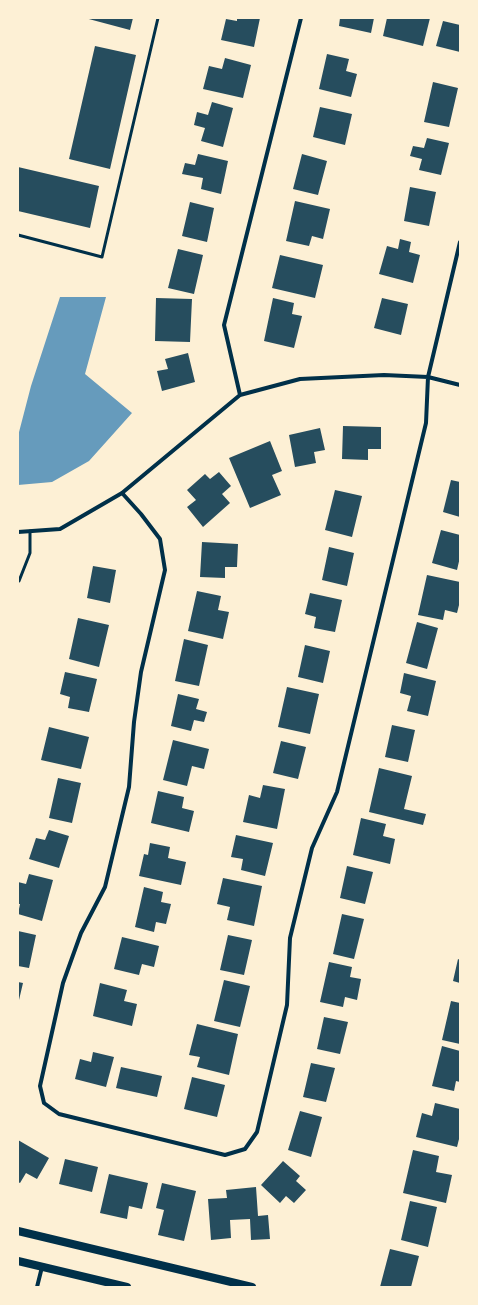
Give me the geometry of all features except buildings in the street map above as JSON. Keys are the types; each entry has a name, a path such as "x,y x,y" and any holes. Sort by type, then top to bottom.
{"main road":[{"path":"18,1231 241,1286 252,1287"},
{"path":"18,1261 127,1287"}],"street":[{"path":"240,395 224,325 301,18"},
{"path":"122,494 141,514 160,539 164,570 141,672 134,722 129,787 126,802 105,887 82,933 63,983 40,1086 44,1103 59,1114 225,1155 245,1149 257,1132 287,1005 290,938 312,848 337,792 339,784 426,423 428,377 460,242"},
{"path":"18,532 60,529 122,494 240,395 300,379 384,375 428,377 460,385"},
{"path":"37,1287 42,1267"}],"lane":[{"path":"18,234 102,257 158,18"},
{"path":"19,581 30,553 30,531"}],"water":[{"path":"60,297 106,297 85,374 132,413 89,461 52,482 18,485 18,436 31,386"}]}
